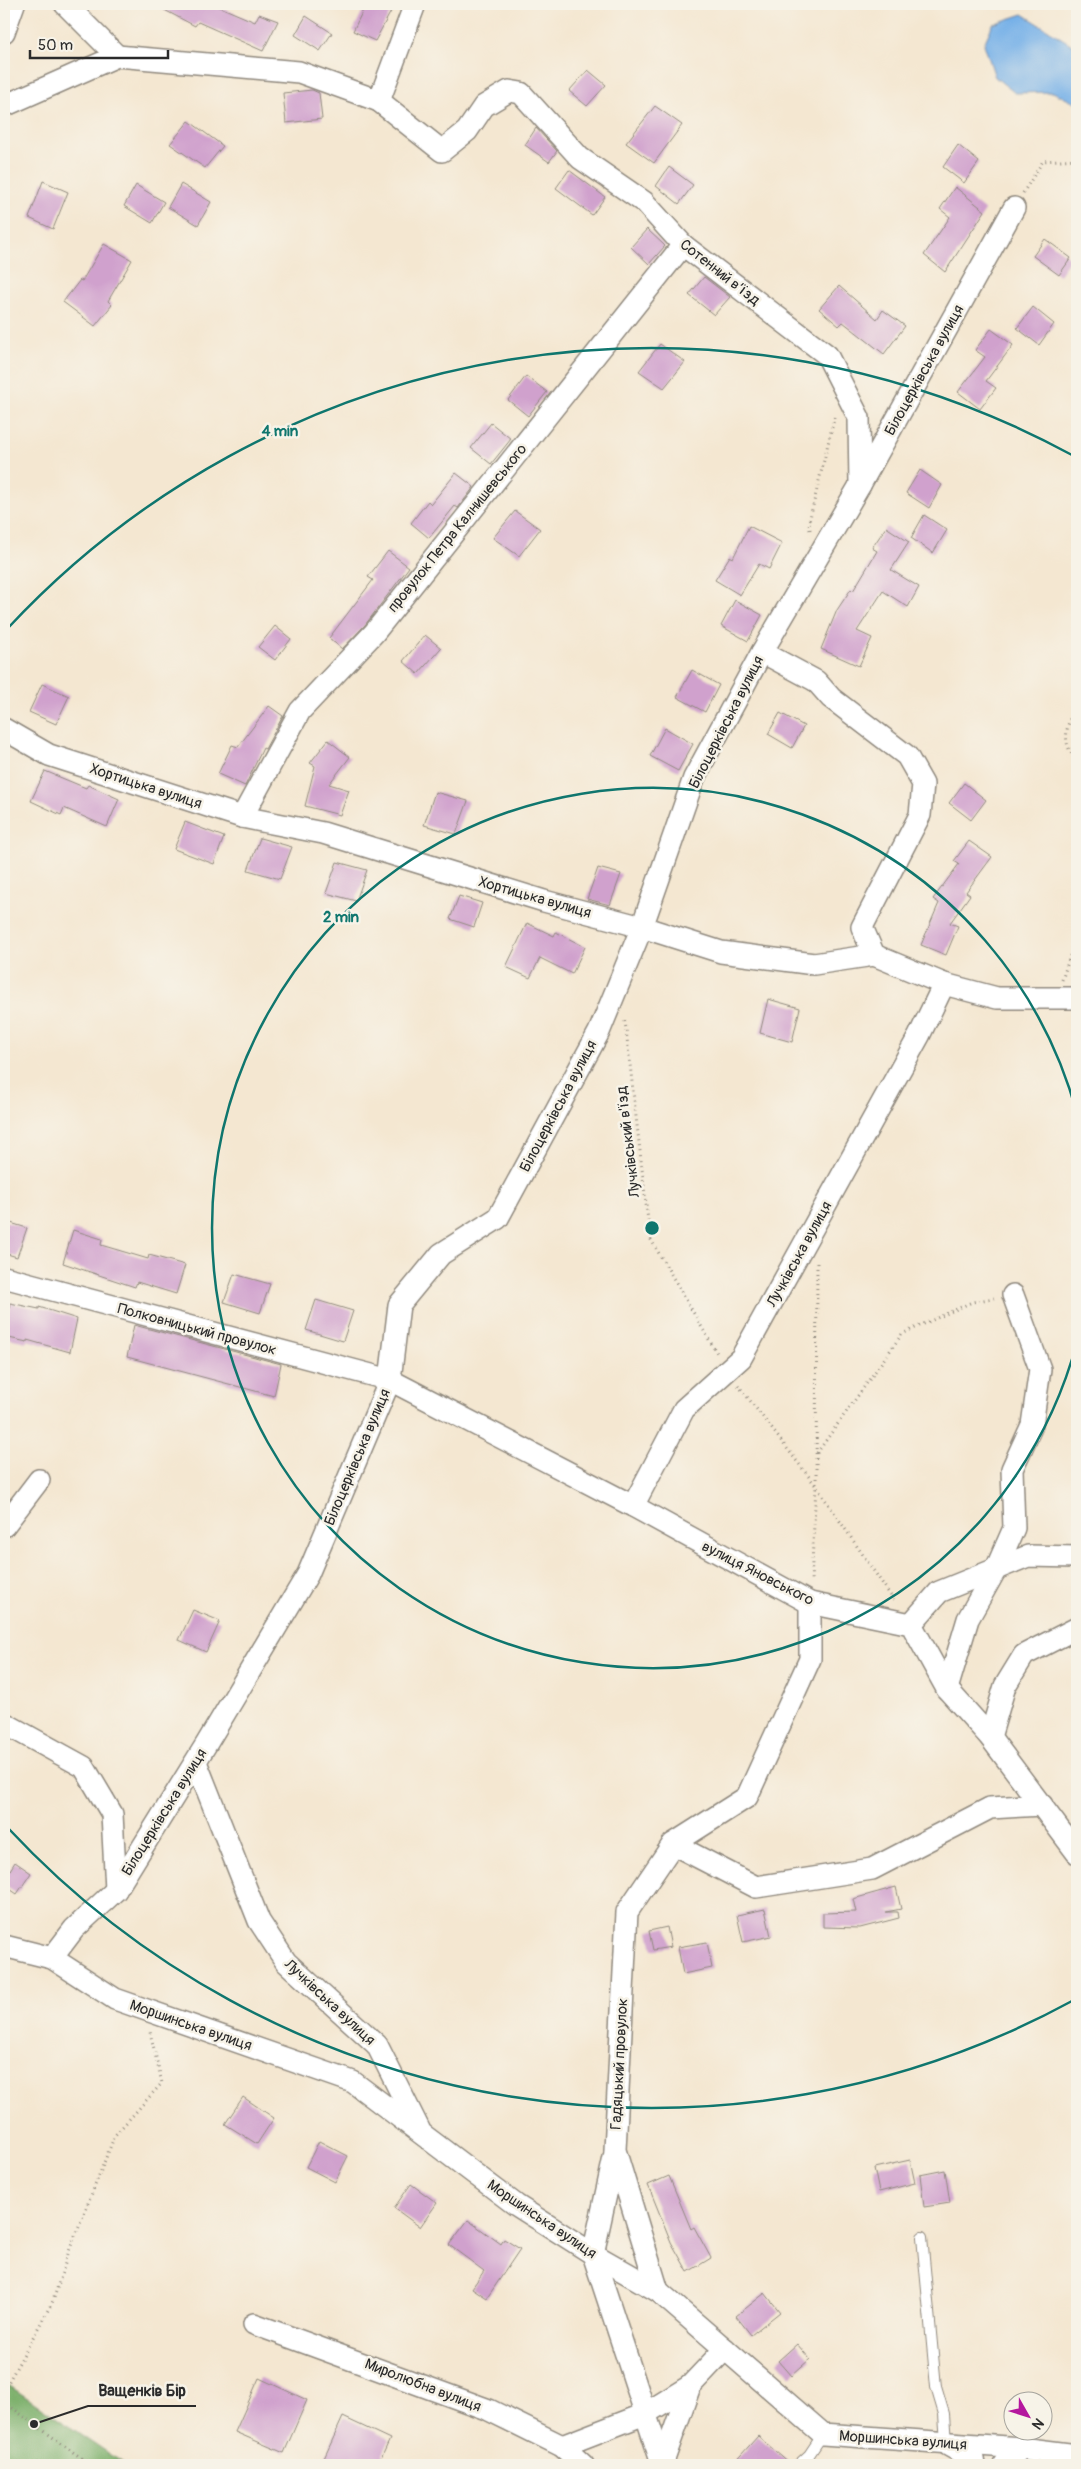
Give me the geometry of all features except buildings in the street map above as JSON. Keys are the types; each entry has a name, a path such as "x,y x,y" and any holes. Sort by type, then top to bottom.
{"street":[{"path":"4,32 14,4"},
{"path":"65,4 117,56"},
{"path":"4,106 117,56 300,72 379,101 415,4"},
{"name":"Сотенний в’їзд","path":"379,101 442,151 466,131 484,106 509,91 521,93 580,158 644,202 683,245 827,355 859,418 860,485"},
{"name":"Білоцерківська вулиця","path":"52,1958 74,1929 116,1890 196,1762 308,1574 390,1380 398,1305 441,1254 498,1218 599,1032 642,927 694,778 762,652 860,485 1014,208"},
{"name":"провулок Петра Калнишевського","path":"242,817 300,711 374,633 683,245"},
{"path":"762,652 816,681 831,698 906,756 923,784 920,815 862,927 874,955 944,984 996,998 1077,998"},
{"name":"Хортицька вулиця","path":"4,730 49,755 242,817 323,833 544,901 642,927 721,952 814,964 874,955"},
{"name":"Лучківська вулиця","path":"633,1506 684,1409 741,1358 919,1036 944,984"},
{"name":"Полковницький провулок","path":"4,1277 390,1380"},
{"path":"947,1689 968,1619 996,1569 1014,1528 1012,1469 1032,1426 1040,1369 1013,1296"},
{"name":"вулиця Яновського","path":"390,1380 633,1506 810,1603 910,1624"},
{"path":"4,1526 39,1480"},
{"path":"1077,1556 1028,1556 939,1592 910,1624 947,1689 990,1737 1077,1853"},
{"name":"Гадяцький провулок","path":"658,2291 615,2150 627,1912 673,1844 747,1797 810,1659 810,1603"},
{"path":"990,1737 1005,1686 1024,1655 1077,1628"},
{"path":"4,1722 84,1767 112,1814 116,1890"},
{"name":"Лучківська вулиця","path":"196,1762 259,1921 286,1962 377,2045 420,2132"},
{"path":"673,1844 756,1887 872,1870 990,1808 1042,1805"},
{"name":"Моршинська вулиця","path":"4,1946 52,1958 115,1998 352,2082 516,2205 593,2254 658,2291 823,2434 1021,2448 1077,2454"},
{"path":"615,2150 593,2254 662,2465"},
{"name":"Миролюбна вулиця","path":"254,2324 489,2410 562,2446 583,2465"},
{"path":"562,2446 645,2414 690,2386 726,2348"},
{"path":"662,2465 690,2386"},
{"path":"946,2443 973,2459 974,2465"},
{"path":"1004,2465 1021,2448"}],"lane":[{"path":"922,2237 936,2386 944,2414 946,2443"},
{"path":"798,2465 809,2455 823,2434"}],"path":[{"path":"1014,208 1043,161 1077,159"},
{"path":"816,560 809,522 842,384"},
{"path":"1077,700 1065,731 1066,745 1077,760"},
{"path":"1056,998 1077,935"},
{"name":"Лучківський в'їзд","path":"624,1020 650,1238 727,1371 816,1486 910,1624"},
{"path":"810,1603 816,1486 817,1261"},
{"path":"816,1454 902,1334 972,1302 1013,1296"},
{"path":"4,2390 53,2301 69,2250 115,2135 162,2083 145,2009"},
{"path":"4,2402 91,2465"}],"green space":[{"path":"4,2382 126,2465 4,2465"}],"water":[{"path":"1023,14 1077,48 1077,104 1053,92 1015,93 995,77 984,44 993,24"}],"place":[{"name":"Ващенків Бір","path":"34,2424"}]}
